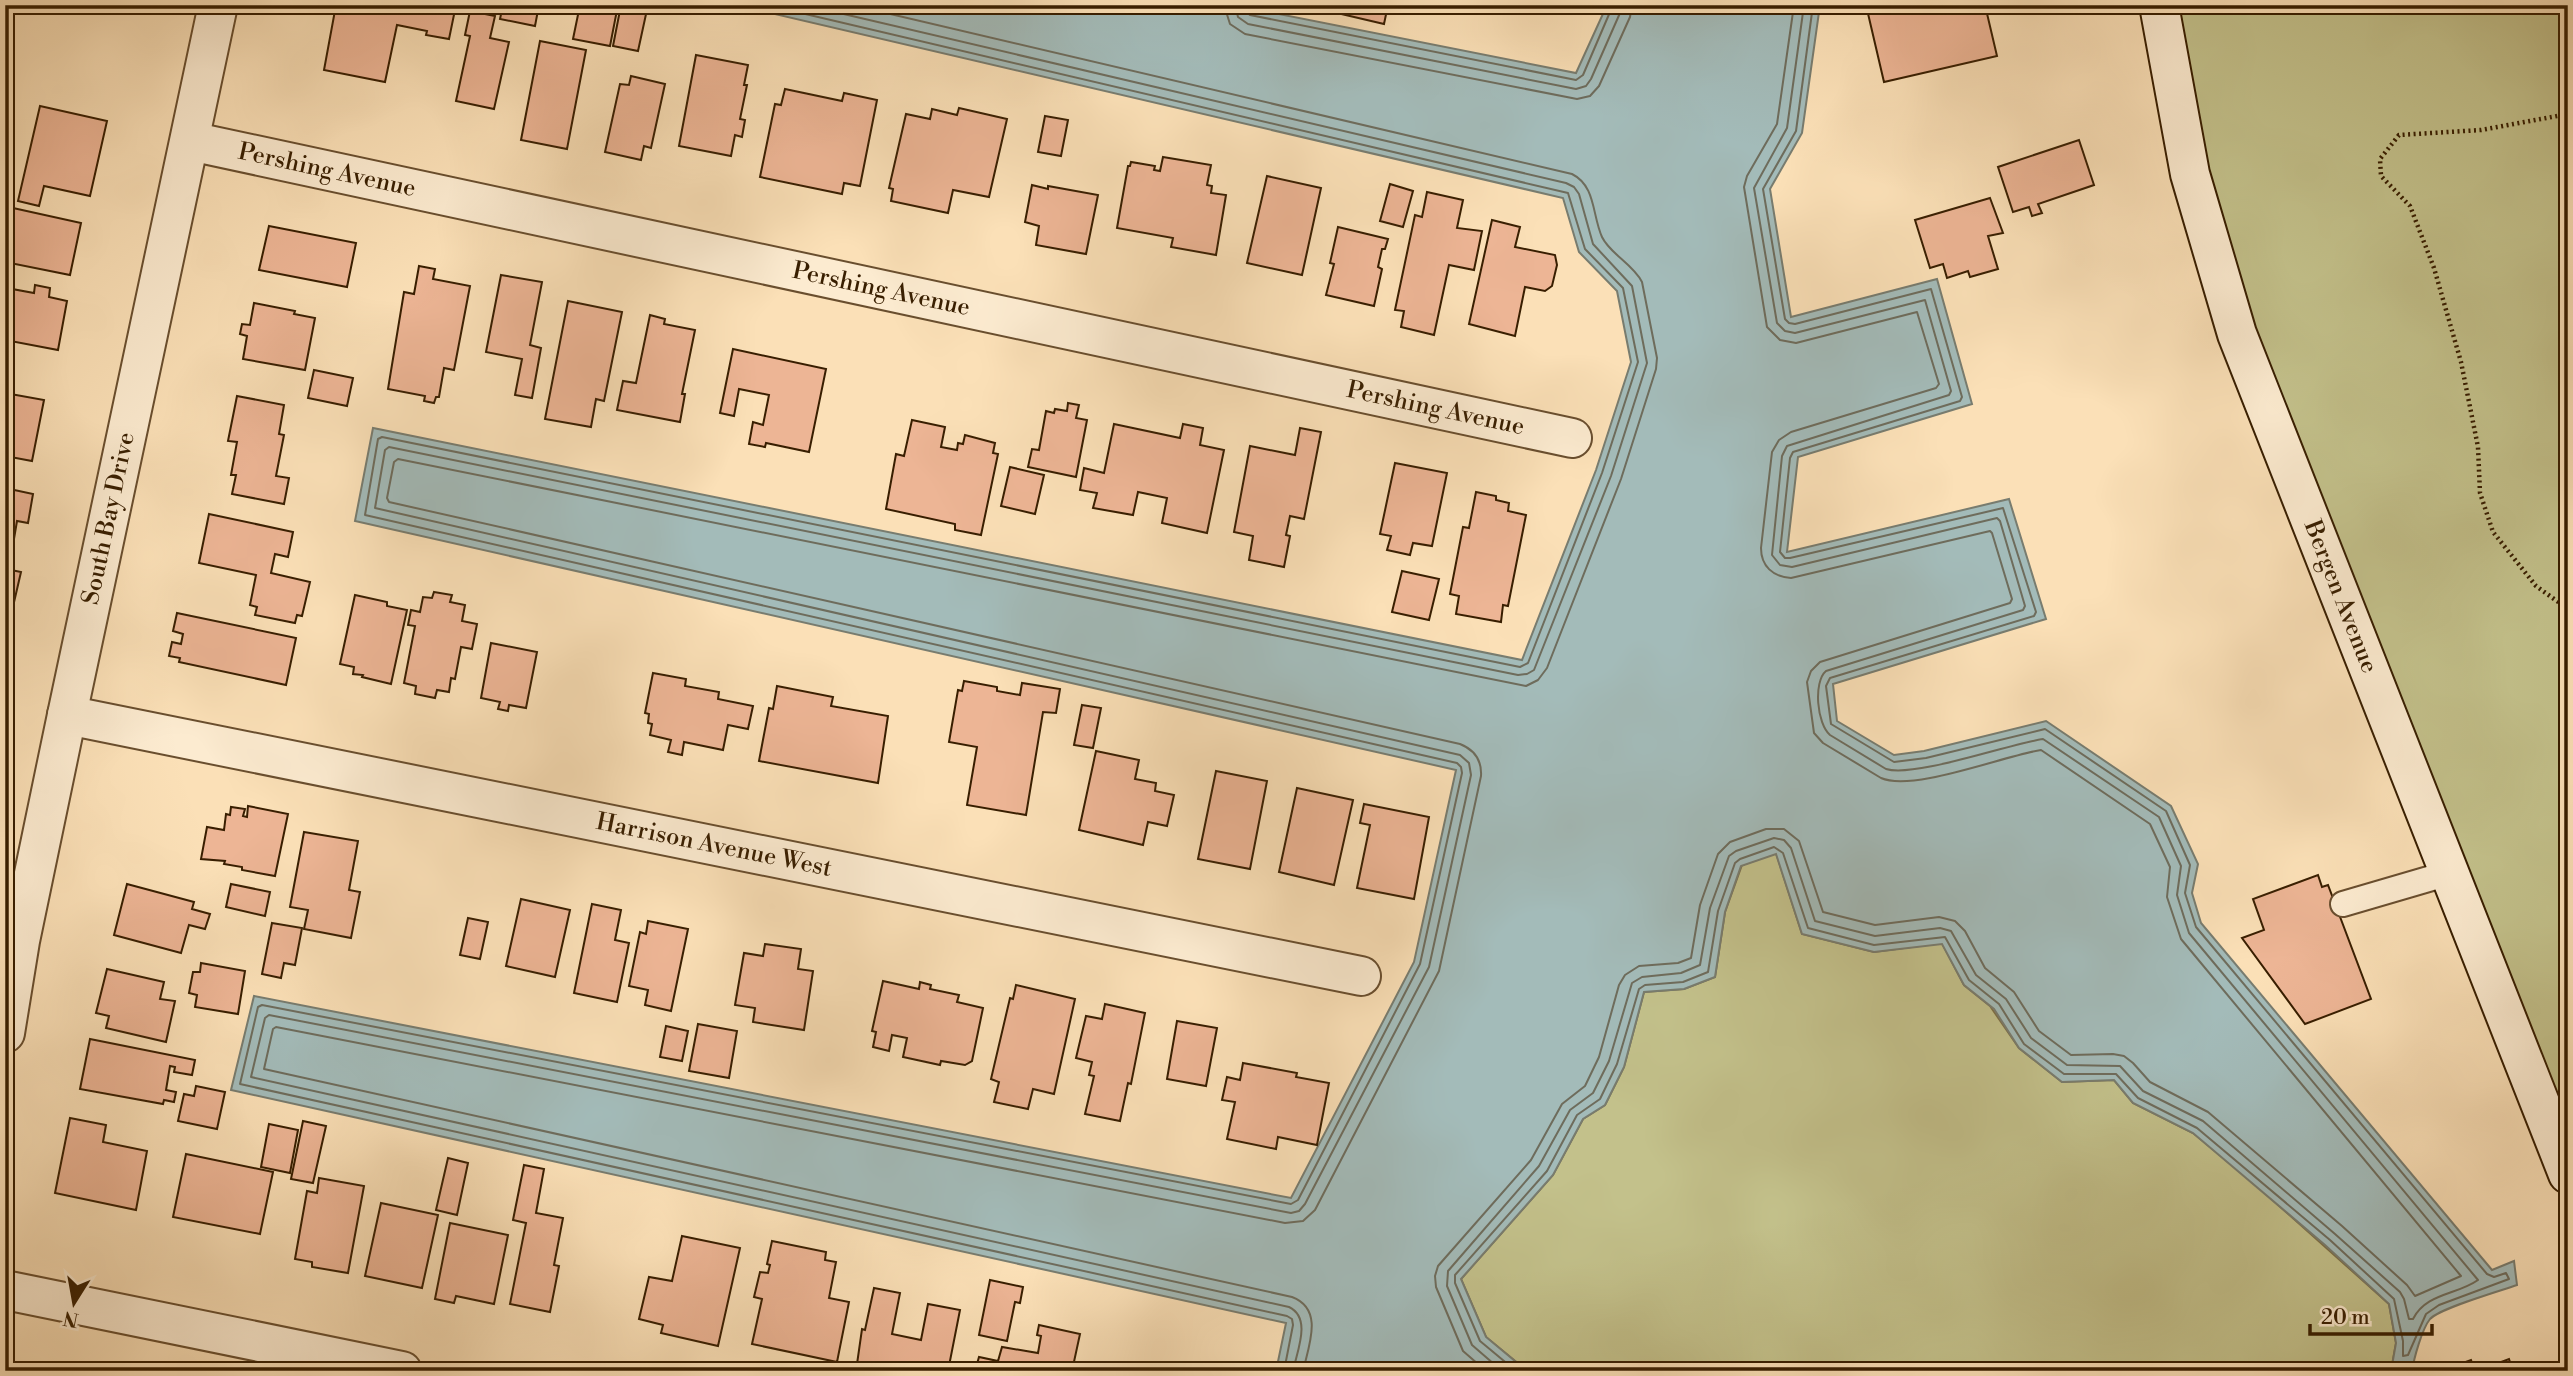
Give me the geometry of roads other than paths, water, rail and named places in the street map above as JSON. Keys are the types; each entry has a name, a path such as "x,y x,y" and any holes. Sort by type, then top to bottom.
{"street":[{"name":"South Bay Drive","path":"5,1033 20,941 66,715 218,5"},
{"name":"Bergen Avenue","path":"2160,5 2190,174 2237,334 2568,1174"},
{"name":"Pershing Avenue","path":"190,141 1572,438"},
{"name":"Harrison Avenue West","path":"66,715 1361,976"},
{"path":"5,1290 402,1371"}],"lane":[{"path":"2343,904 2449,873"}],"water":[{"path":"736,5 1234,5 1576,73 1607,5 1820,5 1802,133 1770,189 1791,317 1937,279 1972,404 1798,457 1787,552 2009,499 2046,619 1833,684 1837,721 1894,755 1924,751 2046,721 2171,806 2198,864 2192,893 2201,923 2492,1270 2514,1261 2517,1285 2457,1305 2430,1319 2416,1351 2412,1371 2391,1371 2396,1343 2389,1304 2325,1245 2193,1133 2133,1103 2114,1080 2062,1082 2019,1048 1994,1009 1964,985 1942,944 1874,952 1802,934 1776,854 1741,866 1725,912 1715,977 1684,989 1644,992 1624,1067 1605,1105 1583,1119 1553,1175 1461,1279 1486,1337 1527,1371 1276,1371 1286,1323 231,1090 254,996 1291,1198 1414,962 1456,770 355,521 373,428 1522,660 1596,470 1631,362 1617,291 1579,252 1563,198"}]}
